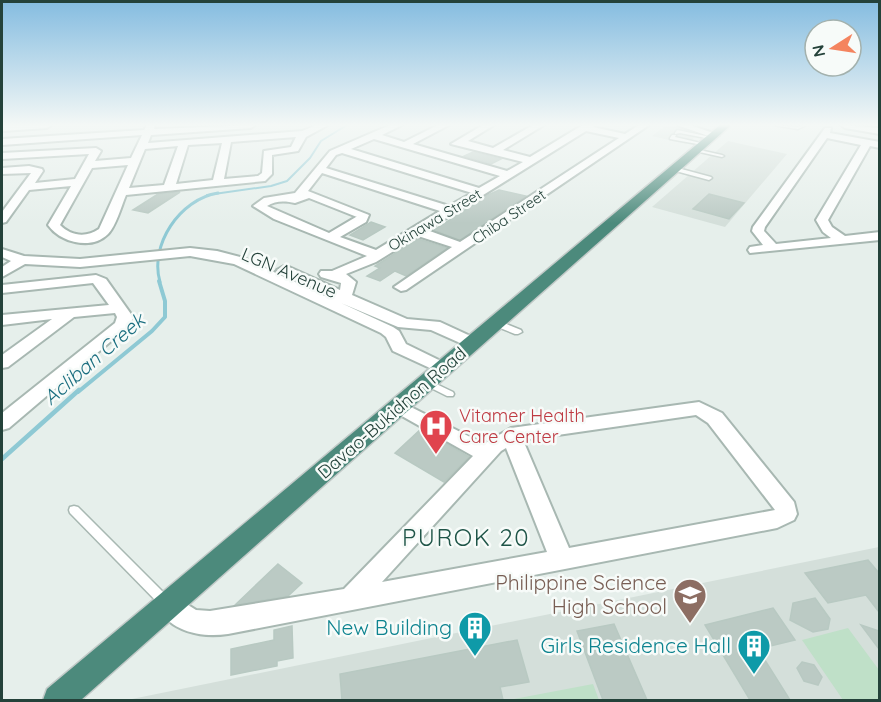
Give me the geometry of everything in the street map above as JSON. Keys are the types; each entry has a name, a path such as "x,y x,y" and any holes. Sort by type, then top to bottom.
{"highway":[{"name":"Davao-Bukidnon Road","path":"58,700 687,158"}],"street":[{"path":"93,158 54,225 56,230 67,236 92,238 104,231 136,158"},
{"path":"169,187 179,158"},
{"path":"218,183 223,158"},
{"path":"119,197 139,198 151,189 265,178 267,158"},
{"path":"282,218 328,158"},
{"path":"370,158 481,192"},
{"path":"450,158 509,175"},
{"path":"520,158 532,161"},
{"name":"Okinawa Street","path":"341,277 360,271 374,257 537,158"},
{"name":"Chiba Street","path":"401,287 464,248 597,158"},
{"path":"773,248 761,236 758,231 759,227 808,158"},
{"path":"842,240 827,229 822,220 858,158"},
{"path":"88,165 135,161"},
{"path":"2,171 36,170 37,173 2,219"},
{"path":"319,170 451,211"},
{"path":"26,187 78,182"},
{"path":"331,237 362,219 363,214 314,195 268,200 260,204 261,210 331,237 374,257"},
{"path":"417,231 464,248"},
{"path":"755,250 879,236"},
{"name":"LGN Avenue","path":"2,253 22,260 60,261 200,248 250,261 336,300 404,324 434,325 473,343"},
{"path":"2,273 22,260"},
{"path":"301,284 325,274 341,277 349,289 336,300"},
{"path":"2,289 96,279 101,282 125,317 122,325 3,419"},
{"name":"LGN Avenue","path":"336,300 393,334 403,350 443,369"},
{"path":"2,320 69,315 119,308"},
{"path":"2,363 69,315"},
{"path":"396,341 418,325"},
{"path":"399,406 486,454"},
{"path":"169,605 194,623 208,625 351,599 562,560 777,519 786,514 786,508 715,418 699,408 511,435 486,454 351,599"},
{"path":"511,435 562,560"}],"lane":[{"path":"674,170 709,178"},
{"path":"496,323 518,332"},
{"path":"427,382 450,394"},
{"path":"74,510 169,605"}],"shaded area":[{"path":"709,158 784,158 725,227 652,207"},
{"name":"Philippine Science High School","path":"879,547 879,700 127,700"}],"green space":[{"path":"848,628 879,670 879,700 843,700 802,640"},
{"path":"593,684 599,700 514,699"}],"building":[{"path":"470,158 501,159 491,164"},
{"path":"499,190 526,196 460,240 434,230 488,195"},
{"path":"180,192 148,213 133,210 158,194"},
{"path":"709,194 744,203 729,219 693,209"},
{"path":"371,222 385,227 363,240 350,235"},
{"path":"418,239 447,248 406,276 395,271 380,281 367,276 380,268 375,266"},
{"name":"Vitamer Health Care Center","path":"421,429 469,457 444,482 395,453"},
{"path":"868,560 879,573 879,612 866,595 828,603 805,573"},
{"path":"278,564 302,583 288,596 235,605"},
{"path":"815,598 830,619 828,629 813,632 790,620 793,603"},
{"name":"Girls Residence Hall","path":"773,608 795,640 758,649 790,700 750,700 705,625"},
{"path":"614,624 647,700 603,700 577,631"},
{"path":"861,625 879,631 879,649"},
{"path":"292,626 293,658 277,661 277,666 231,675 231,649 274,640 274,630"},
{"name":"New Building","path":"517,640 529,682 500,687 503,700 342,700 340,674"},
{"path":"802,662 814,665 822,677 818,685 804,681 797,668"}],"waterway":[{"name":"Acliban Creek","path":"215,194 271,186 287,181 310,158"},
{"name":"Acliban Creek","path":"160,282 159,253 163,239 171,226 191,204 215,194"},
{"name":"Acliban Creek","path":"207,195 215,194"},
{"name":"Acliban Creek","path":"78,392 152,331 165,317 165,301 159,281"},
{"name":"Acliban Creek","path":"2,459 79,390"}],"place":[{"name":"Vitamer Health Care Center","path":"436,455"},
{"name":"Philippine Science High School","path":"690,624"},
{"name":"New Building","path":"475,657"},
{"name":"Girls Residence Hall","path":"754,675"}],"district":[{"name":"PUROK 20","path":"466,538"}]}
